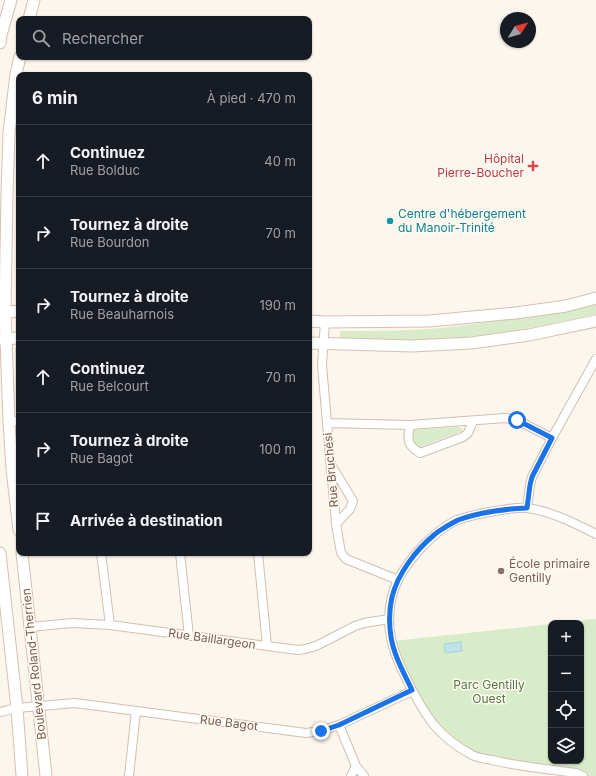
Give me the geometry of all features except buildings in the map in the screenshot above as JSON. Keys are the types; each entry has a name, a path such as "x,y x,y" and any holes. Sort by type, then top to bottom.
{"main road":[{"path":"0,43 11,0"},
{"path":"30,16 34,0"},
{"path":"16,72 19,60"},
{"path":"16,74 9,133 3,312 3,339 14,421 12,469 16,504"},
{"path":"312,321 429,321 566,306 596,298"},
{"path":"3,312 16,310"},
{"path":"312,343 412,346 471,343 529,335 596,323"},
{"path":"3,339 16,338"},
{"name":"Boulevard Roland-Therrien","path":"0,553 17,708 22,776"},
{"name":"Boulevard Roland-Therrien","path":"22,556 46,776"}],"street":[{"name":"Rue Bruchési","path":"325,322 322,365 336,524 341,553 346,559 398,580"},
{"path":"527,508 532,477 596,360"},
{"path":"327,424 410,425 505,418 517,420 552,438"},
{"path":"410,425 408,436 412,448 420,453 463,437 468,433 473,421"},
{"path":"331,466 353,501 350,509 336,524"},
{"path":"583,776 576,773 502,762 474,756 453,744 435,728 422,710 394,650 389,619 392,598 398,580 410,560 435,534 456,521 483,513 505,509 527,508 563,518 596,534"},
{"path":"101,556 110,625"},
{"path":"180,556 188,636"},
{"path":"258,556 267,646"},
{"name":"Rue Baillargeon","path":"30,627 72,623 110,625 298,650 316,646 354,626 389,619"},
{"name":"Rue Bagot","path":"0,712 17,708 76,703 306,733 321,731 339,725 412,690"},
{"path":"129,776 136,711"},
{"path":"339,725 356,766 364,776"},
{"path":"351,776 356,766"}],"green space":[{"path":"596,303 596,314 552,324 486,335 409,340 340,338 340,331 443,328 510,319"},
{"path":"15,348 16,348 16,415"},
{"path":"458,427 462,429 462,431 417,448 412,443 412,430"},
{"name":"Parc Gentilly Ouest","path":"596,619 596,776 587,776 474,755 440,729 409,680 393,641 548,624 548,764 584,764 584,620"}],"water":[{"path":"461,642 462,651 445,653 444,644"}],"place":[{"name":"Hôpital Pierre-Boucher","path":"533,166"},
{"name":"Centre d'hébergement du Manoir-Trinité","path":"390,221"},
{"name":"École primaire Gentilly","path":"501,571"}],"route":[{"path":"321,731 339,725 412,690 394,650 389,619 392,598 398,580 410,560 421,547 435,534 456,521 483,513 505,509 527,508 532,477 552,438 517,420"}]}
